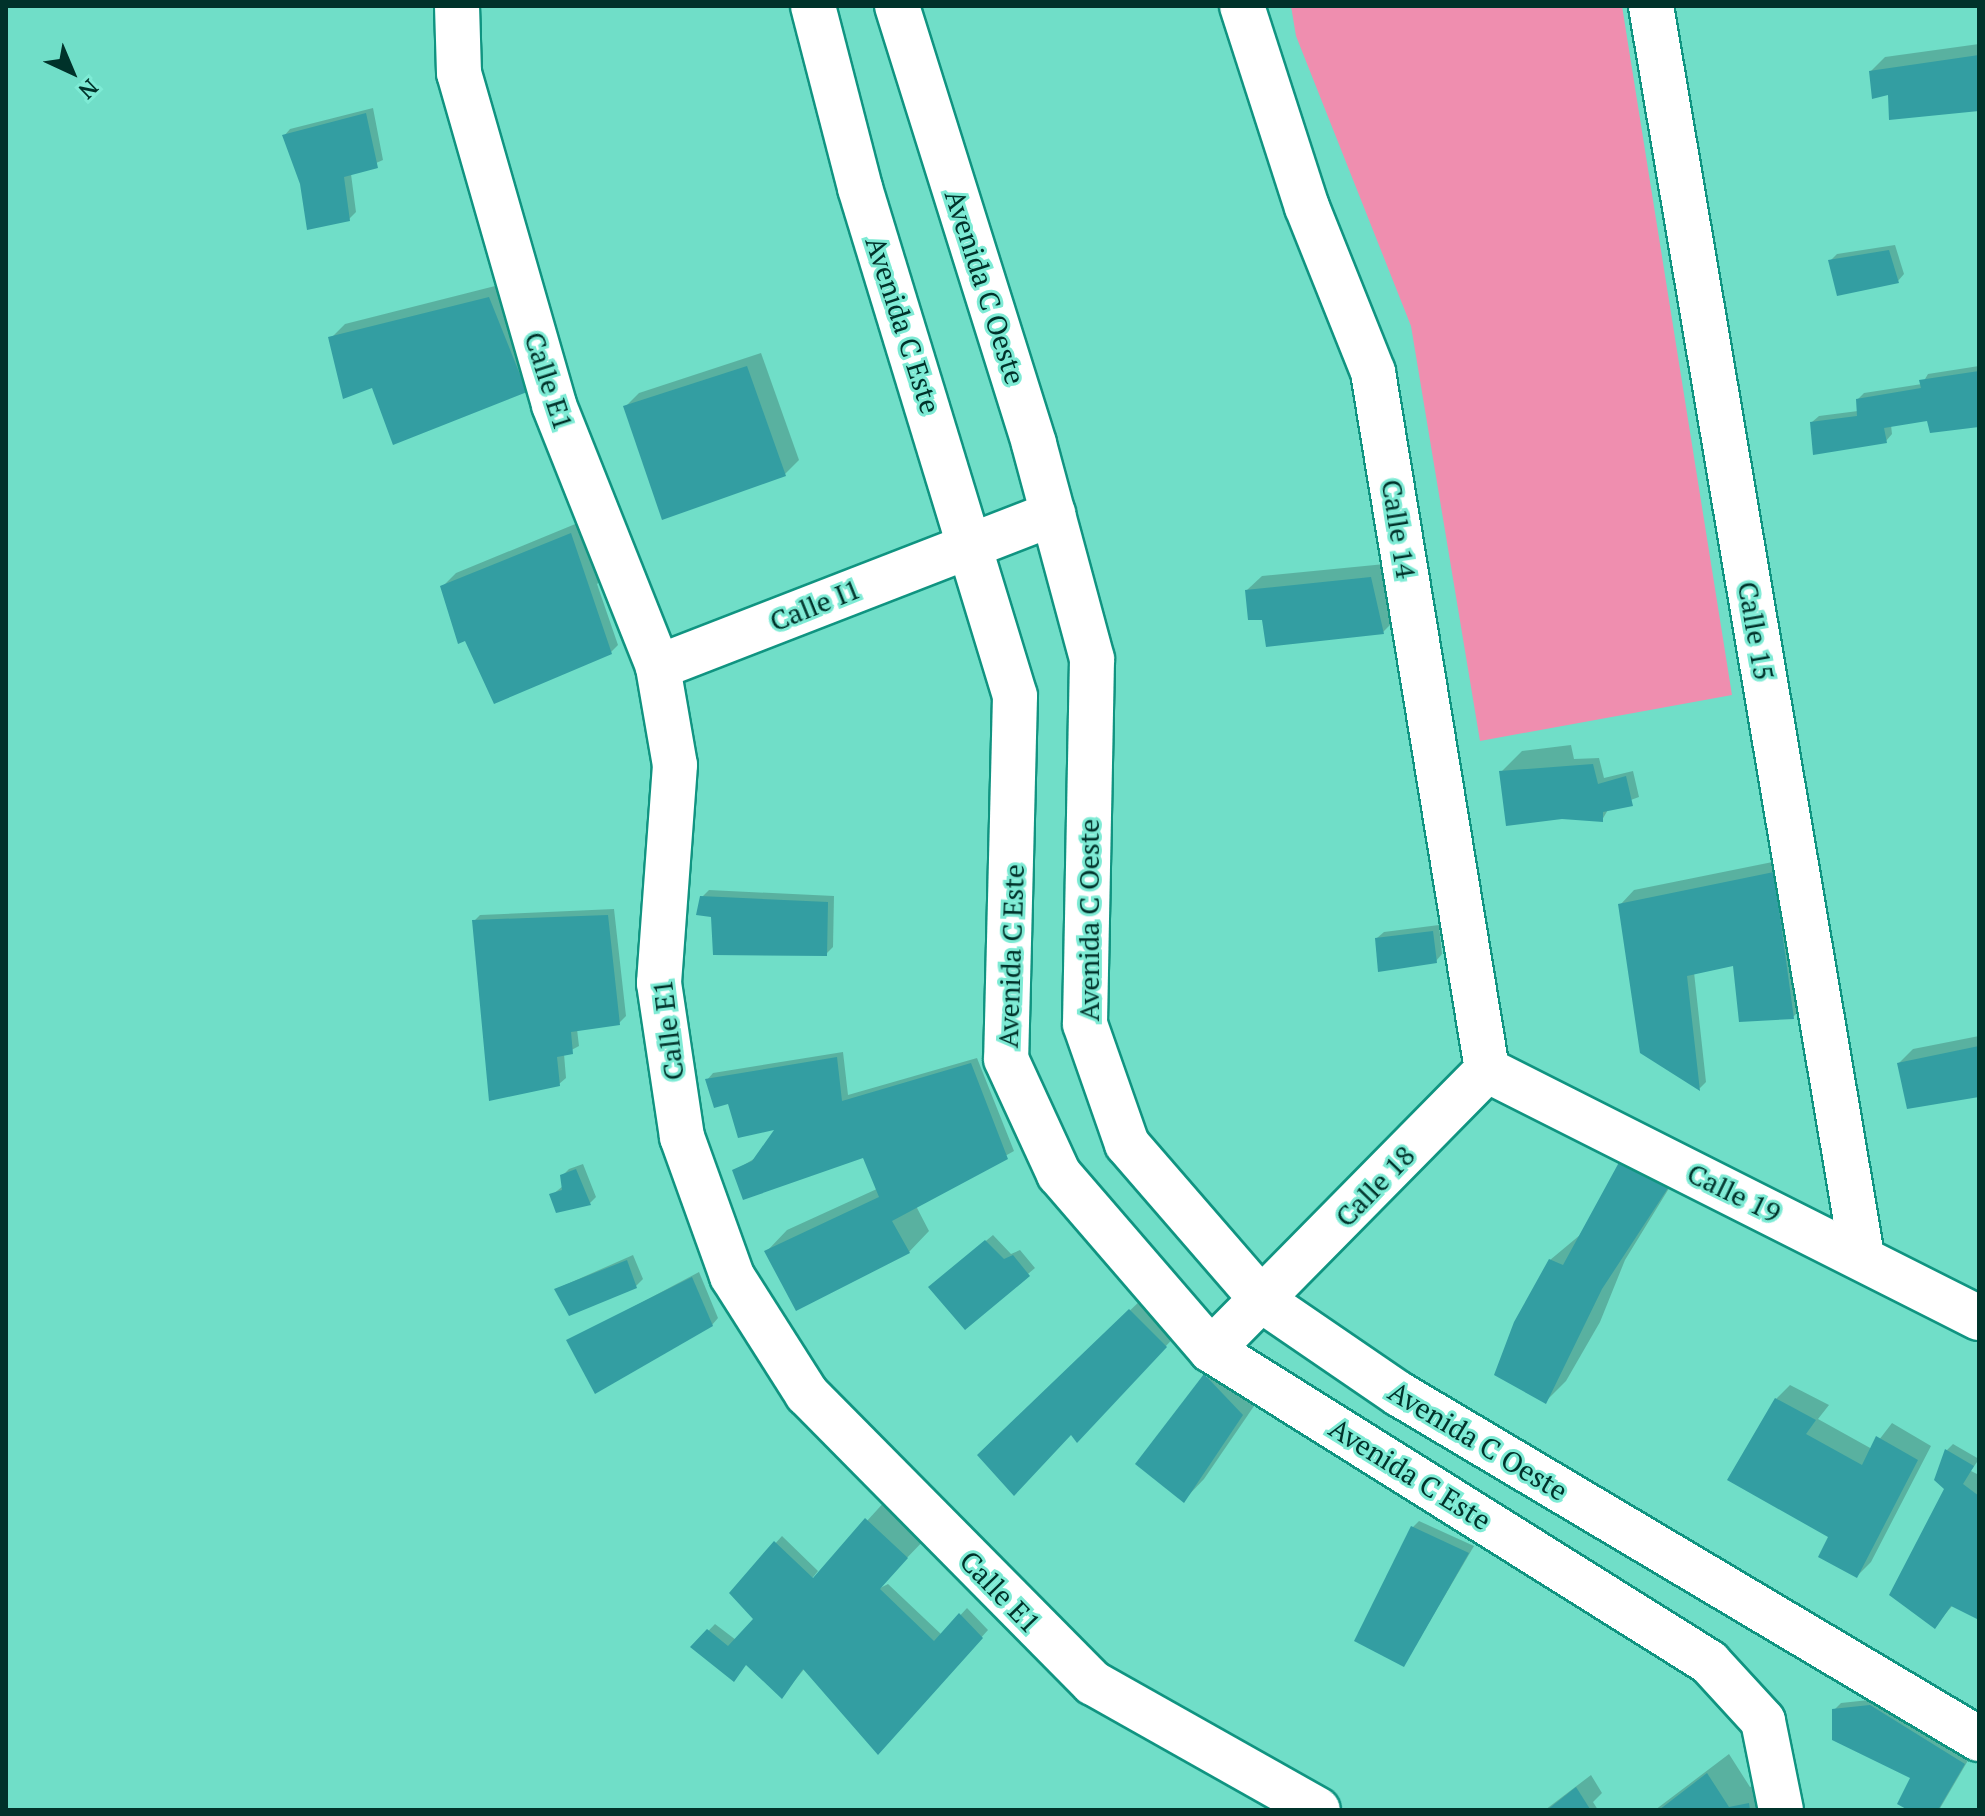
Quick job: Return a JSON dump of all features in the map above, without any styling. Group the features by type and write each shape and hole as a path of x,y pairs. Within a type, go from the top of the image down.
{"street":[{"name":"Calle E1","path":"457,6 459,73 554,405 658,667 675,765 659,983 682,1137 732,1276 807,1394 1071,1663 1093,1683 1318,1810"},
{"name":"Avenida C Este","path":"813,6 860,188 972,543 1015,696 1006,1059 1059,1174 1211,1350 1709,1662 1763,1721 1781,1810"},
{"name":"Avenida C Oeste","path":"897,6 1053,514 1092,659 1085,1024 1127,1144 1263,1301 1399,1394 1979,1739"},
{"name":"Calle 14","path":"1242,6 1311,218 1373,372 1487,1070"},
{"name":"Calle 15","path":"1651,6 1862,1256"},
{"name":"Calle I1","path":"658,667 1053,514"},
{"name":"Calle 19","path":"1487,1070 1862,1256 1979,1318"},
{"name":"Calle 18","path":"1211,1350 1263,1301 1487,1070"}],"shaded area":[{"path":"1291,6 1622,6 1732,695 1480,741 1411,326 1296,36"}],"building":[{"path":"1979,55 1979,111 1889,120 1888,95 1872,99 1869,71"},
{"path":"366,113 378,168 344,177 350,221 307,230 300,184 282,135"},
{"path":"1889,250 1899,283 1837,296 1828,260"},
{"path":"489,297 527,392 393,445 372,388 343,399 328,337"},
{"path":"747,366 786,476 662,520 623,406"},
{"path":"1979,371 1979,427 1930,433 1927,421 1884,428 1887,443 1813,455 1810,422 1857,416 1856,399 1921,388 1919,380"},
{"path":"571,533 612,654 494,704 465,641 458,644 440,586"},
{"path":"1371,577 1384,634 1266,647 1262,620 1248,620 1245,590"},
{"path":"1593,764 1598,784 1626,776 1633,806 1603,812 1603,822 1562,819 1506,826 1499,771"},
{"path":"1774,872 1794,1019 1739,1022 1733,966 1687,976 1700,1091 1640,1053 1618,904"},
{"path":"700,896 828,902 827,956 713,955 711,917 696,915"},
{"path":"608,915 620,1025 571,1032 573,1054 557,1057 560,1086 489,1101 472,920"},
{"path":"1433,931 1437,963 1378,972 1375,938"},
{"path":"1979,1046 1979,1097 1907,1109 1897,1063"},
{"path":"837,1057 842,1101 971,1063 1008,1159 892,1221 910,1253 796,1311 764,1251 879,1197 863,1158 743,1200 732,1170 752,1161 774,1130 738,1138 728,1104 714,1108 705,1079"},
{"path":"1623,1155 1674,1179 1602,1289 1546,1404 1494,1375 1514,1322 1549,1259 1563,1265"},
{"path":"576,1169 591,1205 556,1213 549,1194 562,1190 560,1175"},
{"path":"985,1240 1004,1259 1013,1255 1030,1276 965,1330 928,1287"},
{"path":"627,1260 637,1288 569,1316 554,1289"},
{"path":"692,1277 713,1326 595,1394 566,1340"},
{"path":"1129,1309 1167,1347 1077,1443 1071,1435 1014,1496 977,1455"},
{"path":"1204,1374 1243,1415 1184,1503 1135,1464"},
{"path":"1775,1398 1816,1420 1806,1434 1862,1465 1876,1436 1918,1460 1857,1578 1818,1557 1828,1537 1727,1480"},
{"path":"1945,1449 1974,1466 1963,1484 1979,1496 1979,1620 1951,1606 1935,1629 1889,1595 1944,1489 1934,1480"},
{"path":"865,1518 908,1558 880,1589 934,1641 959,1613 983,1638 878,1755 803,1669 782,1699 746,1665 734,1682 690,1647 707,1629 728,1646 753,1619 729,1593 774,1541 813,1578"},
{"path":"1411,1526 1469,1553 1404,1667 1354,1641"},
{"path":"1870,1705 1965,1764 1938,1810 1908,1810 1897,1804 1910,1778 1832,1740 1832,1709"},
{"path":"1707,1773 1729,1807 1749,1803 1750,1810 1659,1810"},
{"path":"1576,1787 1590,1809 1547,1810"}]}
